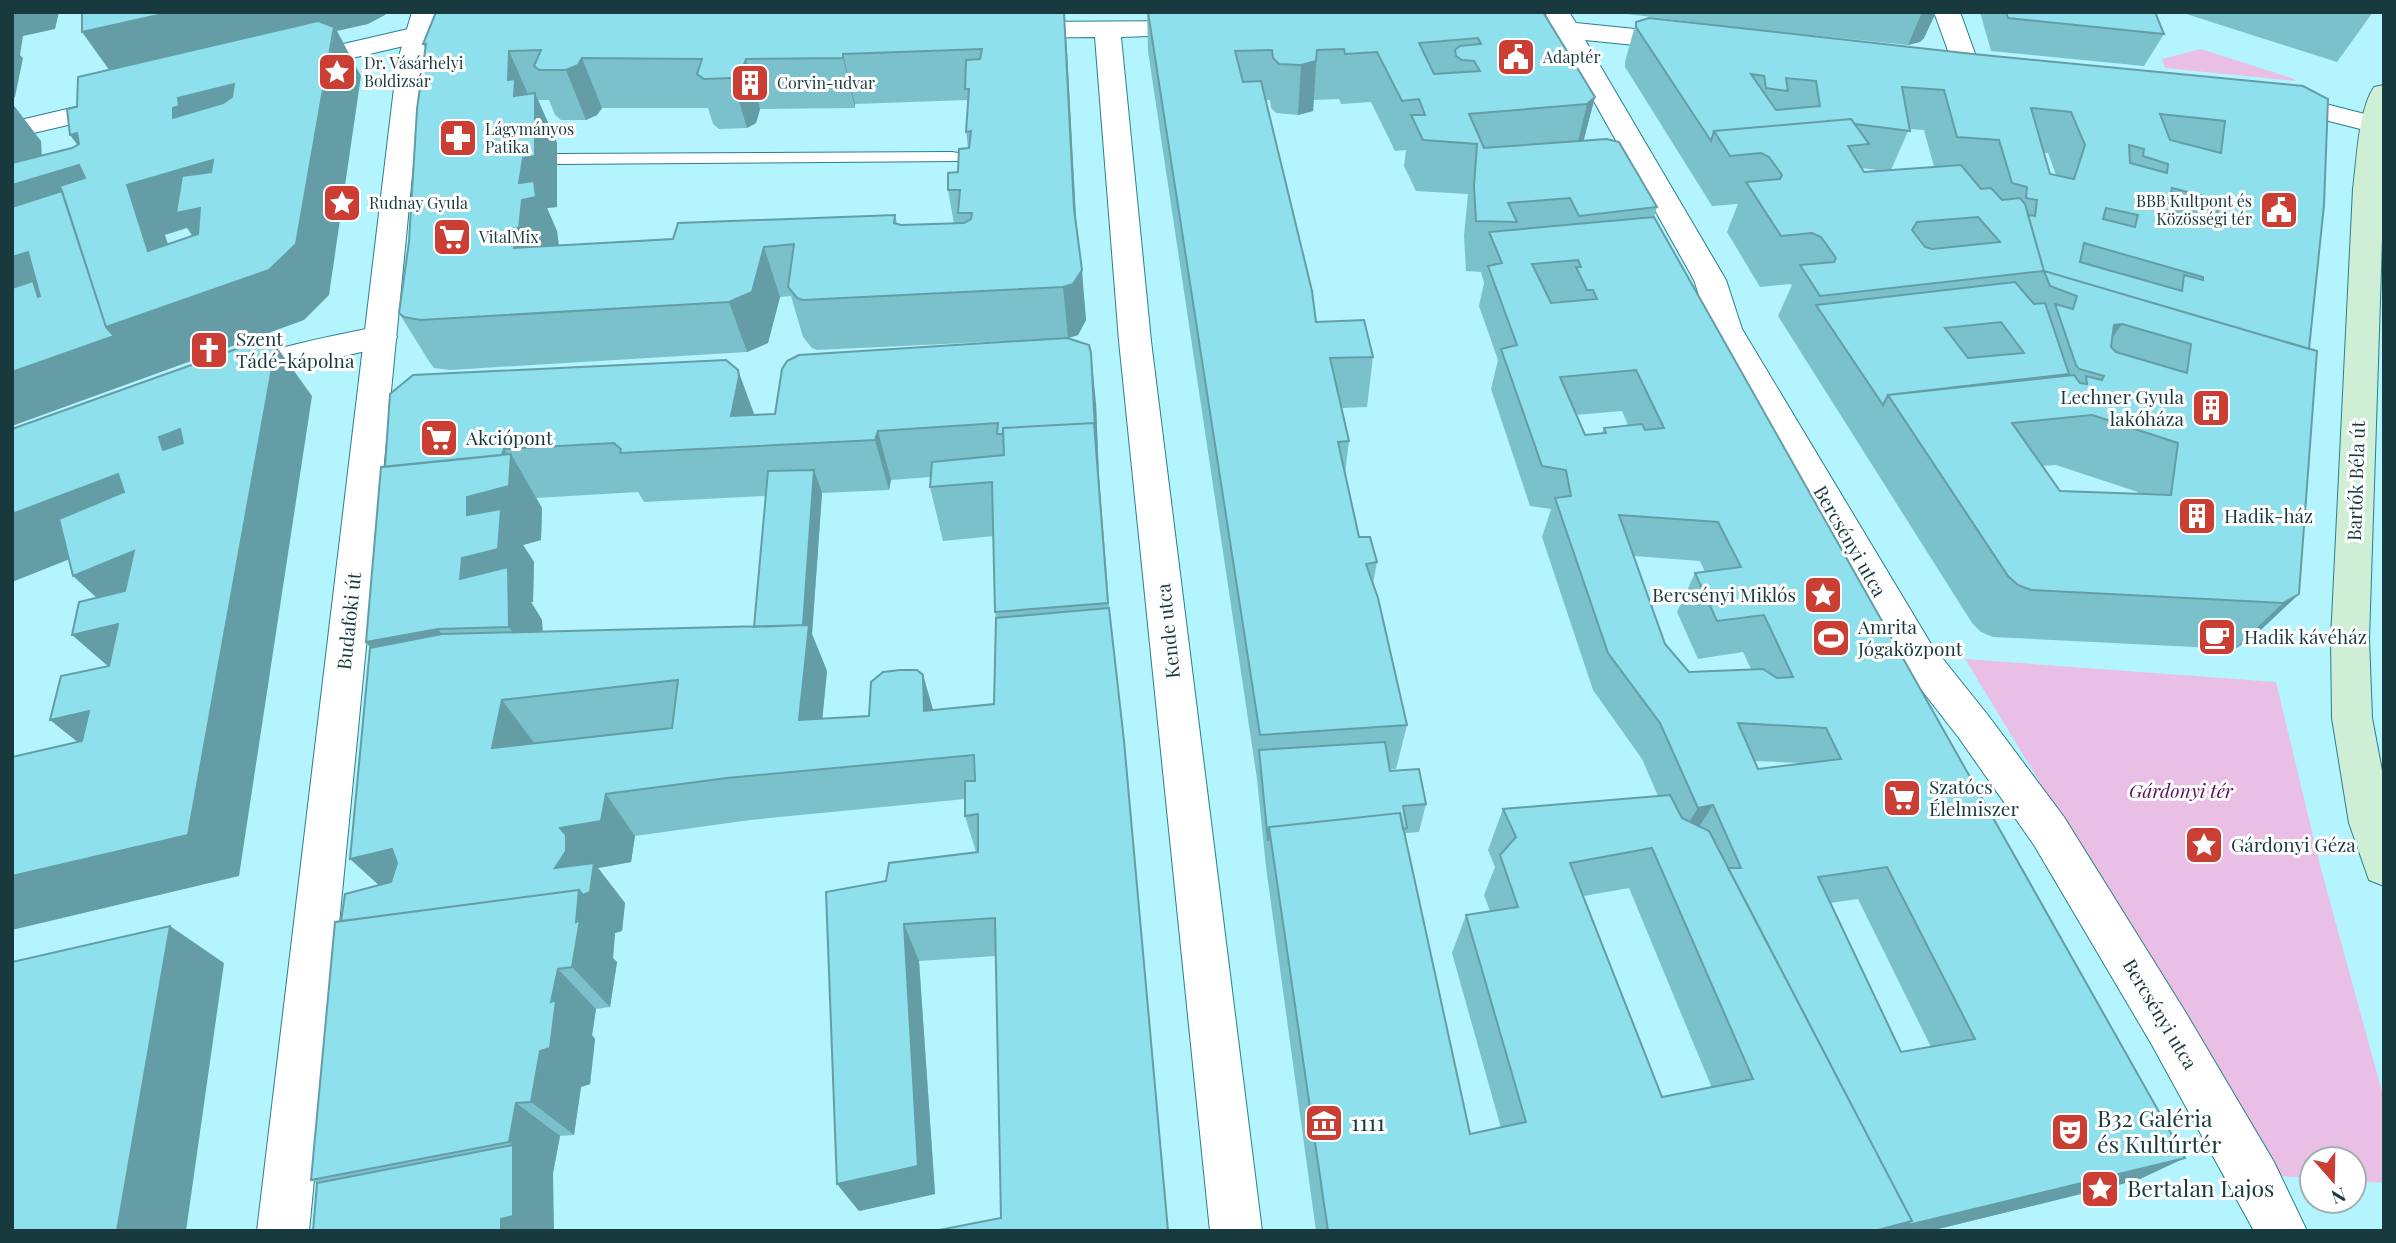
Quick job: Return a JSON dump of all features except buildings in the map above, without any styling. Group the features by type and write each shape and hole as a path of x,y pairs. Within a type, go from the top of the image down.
{"main road":[{"name":"Bartók Béla út","path":"2381,115 2368,189 2350,639 2352,719 2377,817 2384,866"}],"street":[{"path":"1942,70 1982,74 1947,12"},
{"path":"1474,27 1527,26 1561,21 1712,45"},
{"name":"Bercsényi utca","path":"1561,21 1710,281 1726,329 1917,655 1973,726 2049,831 2169,1029 2256,1180 2281,1231"},
{"path":"269,69 421,23 476,34"},
{"name":"Budafoki út","path":"283,1231 381,337 408,181 410,63 421,23"},
{"path":"983,30 1228,29"},
{"name":"Kende utca","path":"1107,30 1135,341 1236,1231"},
{"path":"12,130 147,98"},
{"path":"2249,103 2381,115"},
{"path":"203,388 279,360 381,337"}],"lane":[{"path":"506,167 557,159 952,157"}],"green space":[{"path":"2201,49 2296,81 2165,68 2162,59"},
{"name":"Gárdonyi tér","path":"1965,659 2276,682 2321,869 2384,1099 2384,1183 2368,1182 2368,1145 2298,1145 2298,1177 2279,1176"}],"place":[{"name":"Adaptér","path":"1516,57"},
{"name":"Dr. Vásárhelyi Boldizsár","path":"337,72"},
{"name":"Corvin-udvar","path":"750,83"},
{"name":"Lágymányos Patika","path":"458,138"},
{"name":"Rudnay Gyula","path":"342,203"},
{"name":"BBB Kultpont és Közösségi tér","path":"2279,210"},
{"name":"VitalMix","path":"452,237"},
{"name":"Szent Tádé-kápolna","path":"209,350"},
{"name":"Lechner Gyula lakóháza","path":"2211,408"},
{"name":"Akciópont","path":"439,438"},
{"name":"Hadik-ház","path":"2197,516"},
{"name":"Bercsényi Miklós","path":"1823,595"},
{"name":"Hadik kávéház","path":"2217,637"},
{"name":"Amrita Jógaközpont","path":"1831,638"},
{"name":"Szatócs Élelmiszer","path":"1902,798"},
{"name":"Gárdonyi Géza","path":"2204,845"},
{"name":"1111","path":"1324,1123"},
{"name":"B32 Galéria és Kultúrtér","path":"2070,1132"},
{"name":"Bertalan Lajos","path":"2100,1189"}]}
